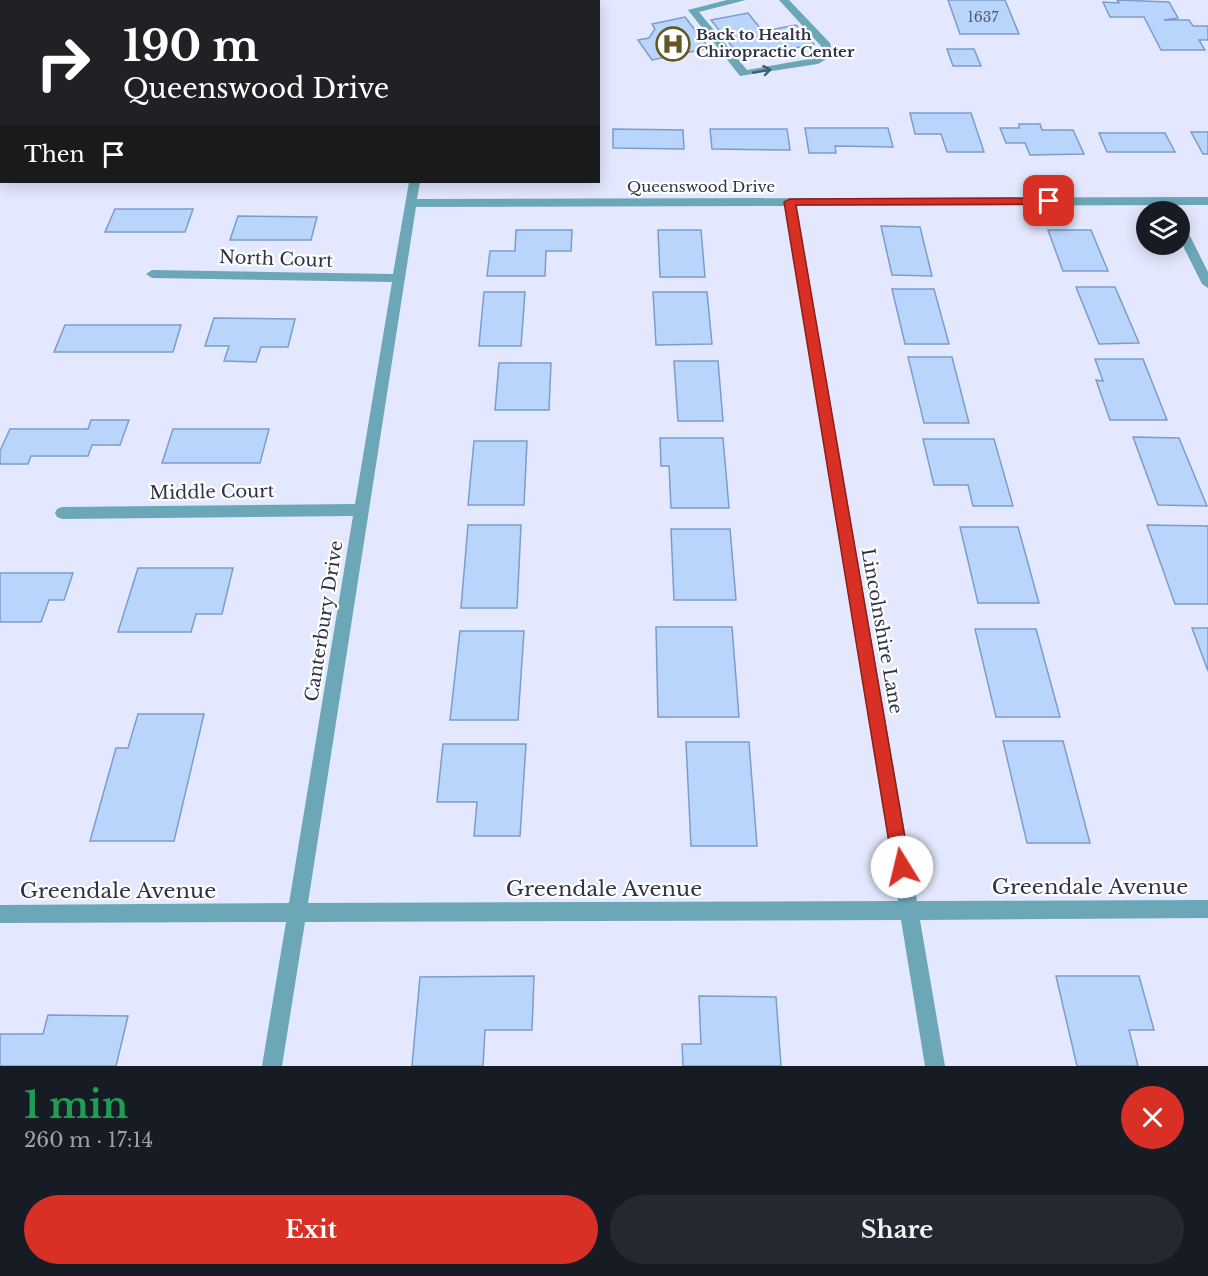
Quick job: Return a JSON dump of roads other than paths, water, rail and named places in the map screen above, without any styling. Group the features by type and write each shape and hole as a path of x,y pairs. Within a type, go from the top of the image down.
{"street":[{"path":"741,0 693,10 744,74 826,58 829,51 826,45 784,0"},
{"name":"Canterbury Drive","path":"272,1066 414,183"},
{"name":"Queenswood Drive","path":"1190,203 1208,201"},
{"name":"Queenswood Drive","path":"411,203 790,202 1136,206"},
{"name":"Lincolnshire Lane","path":"790,202 935,1066"},
{"path":"1190,247 1208,284"},
{"name":"North Court","path":"152,274 399,278"},
{"name":"Middle Court","path":"62,513 361,510"},
{"name":"Greendale Avenue","path":"0,914 1208,909"}],"place":[{"name":"Back to Health Chiropractic Center","path":"673,44"}]}
